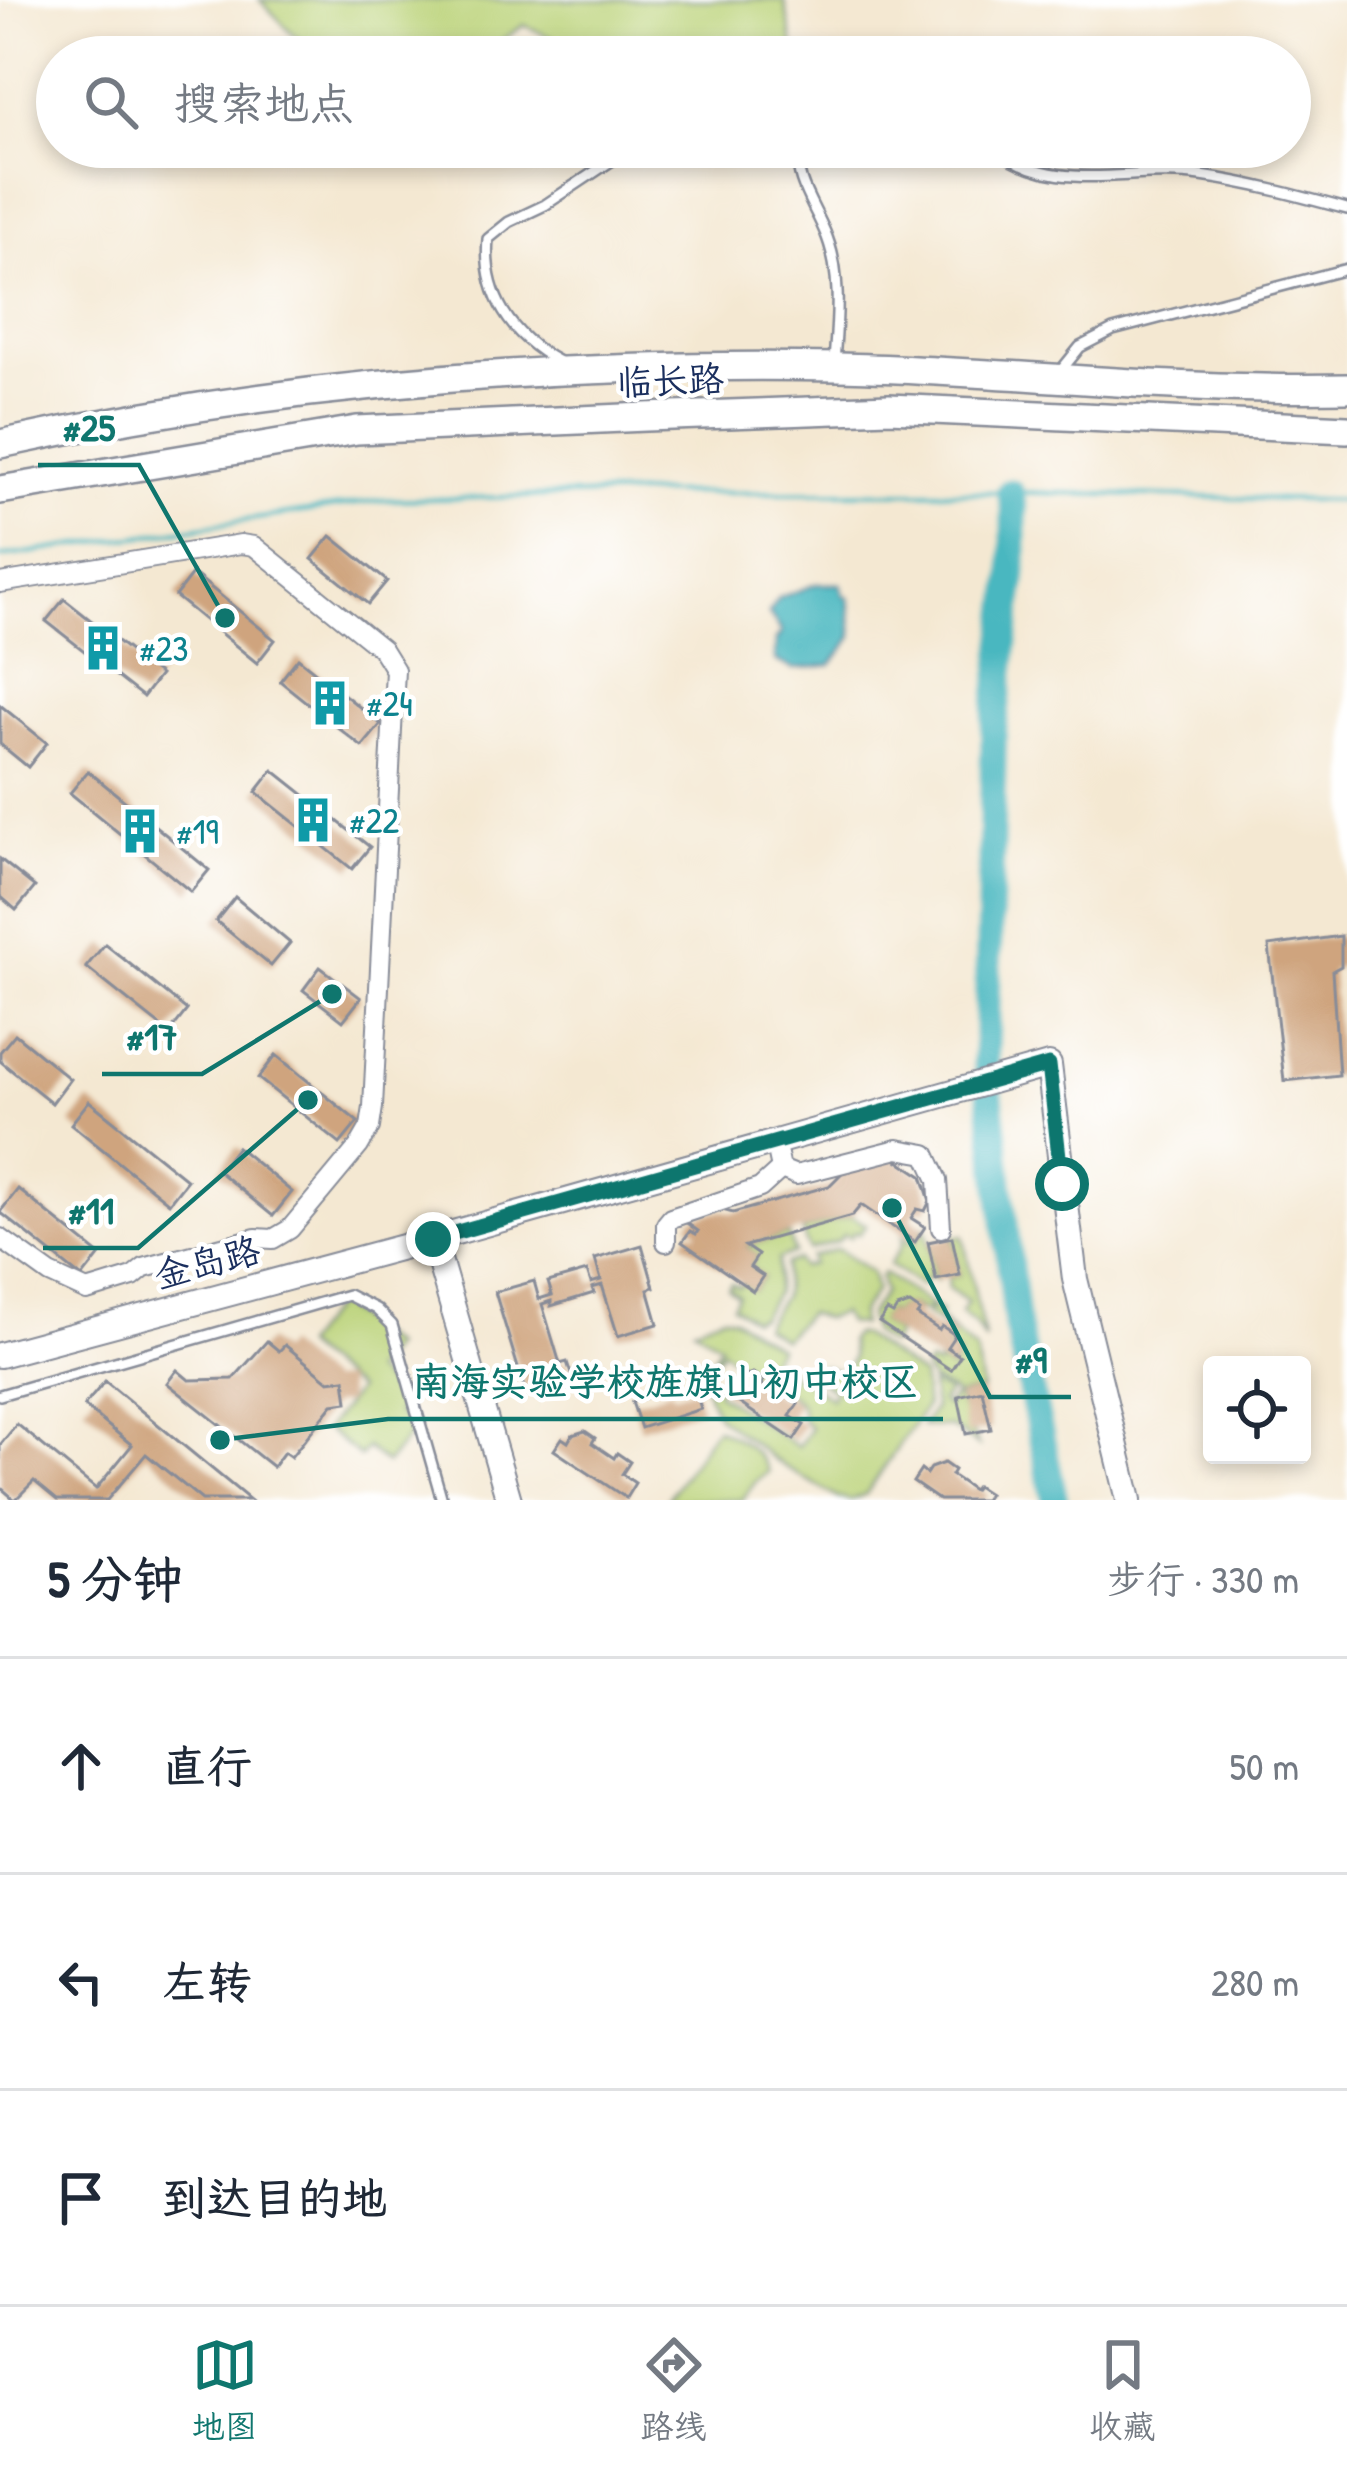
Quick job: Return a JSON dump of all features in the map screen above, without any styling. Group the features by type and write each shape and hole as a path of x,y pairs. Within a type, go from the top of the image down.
{"main road":[{"name":"临长路","path":"0,444 341,386 580,373 833,367 1347,388"},
{"name":"临长路","path":"0,490 357,430 646,416 889,408 1347,429"}],"street":[{"path":"0,583 241,544 254,546 382,649 395,670 373,1107 370,1127 358,1146 308,1212 273,1239 256,1238 176,1258 87,1291 50,1274 0,1238"},
{"name":"金岛路","path":"0,1355 1049,1065 1075,1279 1129,1500"},
{"path":"776,1141 781,1169"},
{"path":"781,1169 796,1175 914,1148 926,1154 938,1180 941,1228"},
{"path":"666,1242 665,1224 671,1217 760,1188 781,1169"},
{"path":"427,1240 494,1500"},
{"path":"427,1240 509,1500"}],"lane":[{"path":"580,373 520,336 491,291 488,239 600,168"},
{"path":"798,168 798,180 828,238 837,273 833,367"},
{"path":"1028,168 1056,177 1138,172 1198,176 1347,209"},
{"path":"1056,376 1080,347 1113,330 1347,269"},
{"path":"0,1395 348,1295 386,1316 392,1325 442,1500"}],"green space":[{"path":"260,0 784,0 792,36 547,36 524,25 508,36 293,34"},
{"path":"852,1216 866,1225 859,1234 844,1234 838,1241 808,1250 802,1230"},
{"path":"925,1227 936,1280 929,1275 921,1286 889,1265 902,1237 914,1245"},
{"path":"788,1234 794,1253 778,1259 776,1293 760,1317 752,1319 732,1305 738,1295 728,1288 731,1283 739,1287 742,1283 753,1290 763,1277 750,1267 757,1255 745,1246"},
{"path":"963,1236 985,1341 961,1313 968,1302 948,1288 949,1277 960,1275 952,1237"},
{"path":"837,1249 871,1272 876,1290 860,1313 861,1325 847,1323 840,1313 825,1319 807,1313 783,1339 763,1326 783,1296 785,1264 797,1260 801,1267 812,1264 810,1257"},
{"path":"883,1273 930,1305 925,1312 910,1304 893,1314 887,1311 880,1322 897,1334 890,1345 872,1333 868,1315 884,1292"},
{"path":"336,1303 392,1347 372,1372 406,1400 397,1413 415,1428 386,1464 367,1448 360,1457 326,1429 357,1390 302,1346"},
{"path":"933,1306 941,1312 938,1318 976,1352 982,1390 956,1396 978,1445 950,1427 922,1426 934,1408 931,1384 948,1392 941,1402 946,1406 955,1394 931,1380 925,1369 939,1362 951,1370 960,1356 947,1347 954,1334 927,1315"},
{"path":"722,1315 778,1347 770,1359 787,1370 778,1385 753,1373 736,1384 727,1376 736,1361 722,1350 705,1375 718,1388 717,1393 798,1447 811,1428 803,1421 800,1403 783,1389 793,1373 831,1398 835,1391 814,1377 822,1366 837,1371 848,1367 849,1340 854,1334 922,1376 926,1406 866,1494 851,1500 838,1498 782,1465 718,1417 696,1366 702,1358 711,1360 720,1345 694,1327"},
{"path":"715,1428 747,1446 768,1472 742,1500 667,1500"}],"water":[{"path":"817,584 841,584 849,598 853,637 831,665 793,669 775,660 776,640 782,632 769,614 778,598"}],"building":[{"path":"331,536 387,581 368,604 312,559"},
{"path":"193,573 275,640 257,663 175,596"},
{"name":"#23","path":"64,599 160,675 143,697 46,621"},
{"name":"#24","path":"298,658 381,724 362,747 280,681"},
{"path":"0,705 47,743 28,767 0,744"},
{"name":"#22","path":"273,770 370,847 352,869 256,792"},
{"name":"#19","path":"88,771 209,870 191,892 70,793"},
{"path":"0,859 35,887 16,910 0,896"},
{"path":"235,897 290,943 271,966 216,921"},
{"path":"1341,936 1341,966 1332,971 1339,1075 1284,1081 1269,946"},
{"path":"105,944 187,1010 169,1033 86,967"},
{"path":"320,967 361,998 343,1021 303,990"},
{"path":"15,1034 70,1079 52,1103 0,1061 0,1052"},
{"path":"276,1055 358,1122 340,1144 258,1078"},
{"path":"89,1101 187,1180 169,1203 71,1124"},
{"path":"237,1147 292,1192 273,1216 218,1171"},
{"path":"893,1157 922,1176 930,1201 925,1211 917,1209 911,1218 925,1227 915,1242 861,1205 852,1216 745,1246 758,1255 750,1267 763,1276 753,1291 682,1242 690,1231 698,1231 688,1224 693,1218 722,1210 733,1213 829,1186 844,1171"},
{"path":"18,1189 100,1255 82,1278 0,1212"},
{"path":"952,1237 960,1275 936,1280 928,1242"},
{"path":"642,1245 658,1324 618,1336 602,1285 592,1288 594,1293 551,1306 551,1301 542,1304 560,1364 567,1362 572,1377 525,1391 495,1292 534,1281 539,1299 552,1295 548,1282 587,1271 591,1283 601,1280 595,1259"},
{"path":"910,1304 920,1311 917,1315 955,1335 947,1347 960,1356 951,1370 879,1322 887,1311 893,1314"},
{"path":"267,1341 279,1351 285,1345 329,1381 345,1379 348,1402 333,1404 291,1457 284,1452 273,1467 167,1383 177,1370 189,1380 233,1379"},
{"path":"753,1373 764,1380 761,1385 798,1404 790,1416 804,1425 794,1440 723,1392 731,1380 736,1384 740,1377"},
{"path":"105,1381 250,1500 202,1500 146,1454 107,1500 57,1500 34,1481 15,1500 0,1487 0,1445 17,1424 96,1489 132,1445 84,1406"},
{"path":"695,1388 701,1409 641,1428 632,1402"},
{"path":"982,1390 991,1429 966,1434 958,1396"},
{"path":"585,1431 595,1438 592,1443 630,1462 622,1474 635,1483 626,1498 554,1450 562,1438 568,1442 572,1435"},
{"path":"944,1463 954,1470 951,1475 988,1494 984,1500 939,1500 913,1482 921,1470 926,1474"}],"waterway":[{"path":"0,557 382,500 1010,492 1347,501"},
{"path":"1010,492 1014,573 994,728 986,1061 1017,1326 1055,1500"}],"place":[{"name":"#25","path":"225,618"},
{"name":"#23","path":"103,648"},
{"name":"#24","path":"330,703"},
{"name":"#22","path":"313,820"},
{"name":"#19","path":"140,831"},
{"name":"#17","path":"332,994"},
{"name":"#11","path":"308,1100"},
{"name":"#9","path":"892,1208"},
{"name":"南海实验学校旌旗山初中校区","path":"220,1440"}],"route":[{"path":"433,1239 1049,1065 1062,1184"}]}
